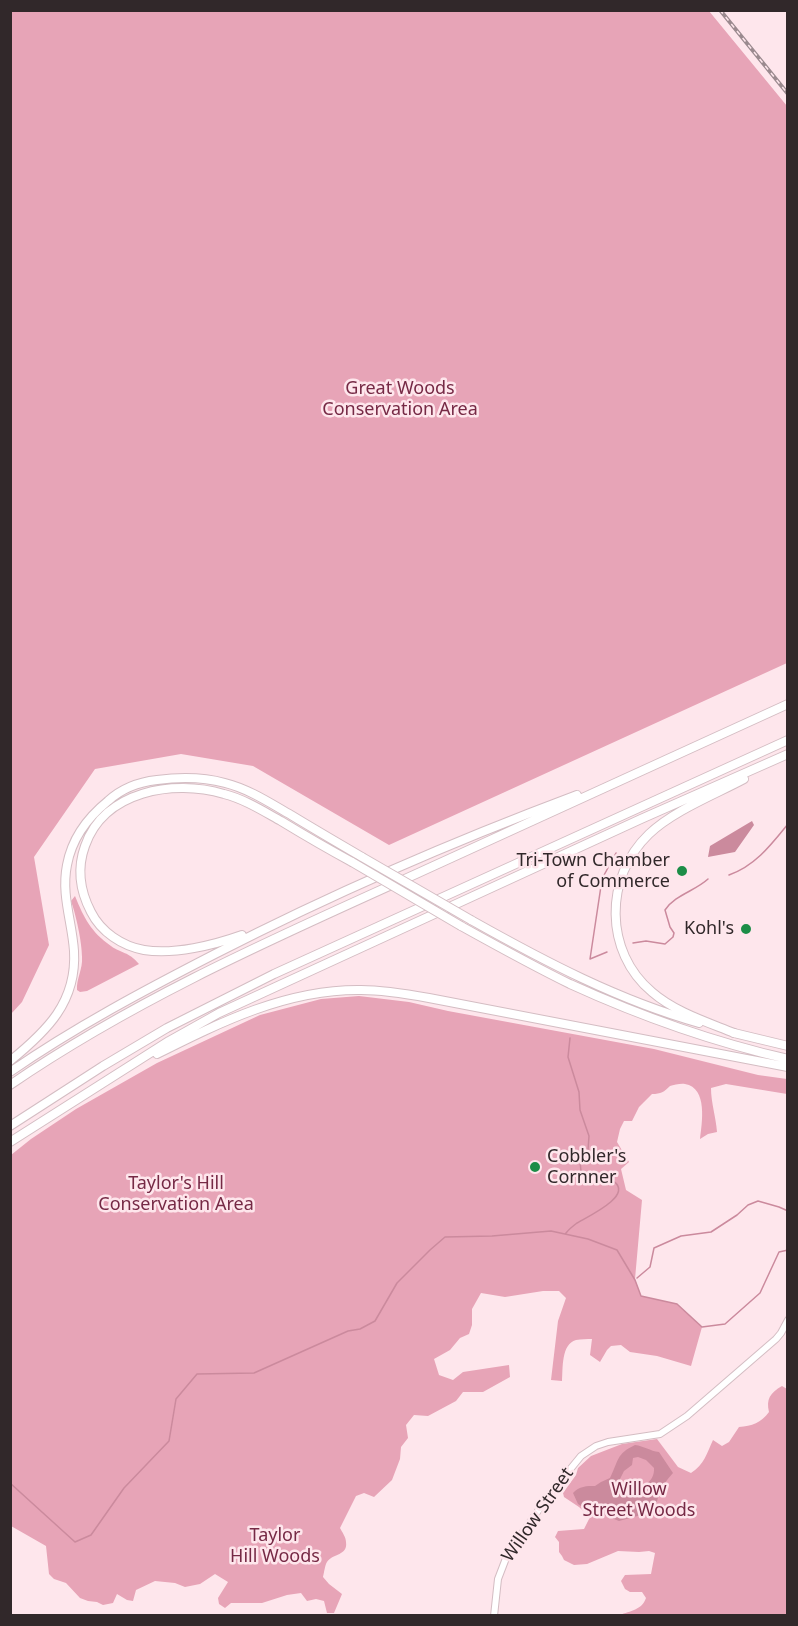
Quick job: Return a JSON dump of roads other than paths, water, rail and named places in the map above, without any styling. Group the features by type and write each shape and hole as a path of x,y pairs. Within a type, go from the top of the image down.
{"highway":[{"path":"10,1085 144,1003 244,952 788,704"},
{"path":"10,1126 167,1028 274,974 788,741"},
{"path":"734,1033 694,1017 665,1001 652,992 637,976 619,942 615,907 617,891 621,874 629,857 651,832 680,813 788,755"},
{"path":"10,1142 169,1041 219,1013 641,819 788,755"},
{"path":"10,1072 114,1007 268,926 412,861 637,773"},
{"path":"10,1061 48,1027 68,991 73,972 74,951 65,897 67,867 78,833 94,812 127,788 147,781 174,777 210,779 227,783 260,797 535,956 620,994 674,1016 788,1046"},
{"path":"268,926 213,944 166,951 141,950 119,941 99,925 85,901 81,862 89,836 107,812 136,795 168,789 204,789 224,793 250,804 542,970 608,1000 688,1031 788,1059"},
{"path":"111,1078 188,1039 257,1008 313,994 362,990 429,998 788,1067"}],"street":[{"name":"Willow Street","path":"494,1616 498,1578 508,1553 550,1494 581,1456 596,1446 660,1434 676,1424 776,1339 788,1320"}],"waterway":[{"path":"729,875 755,860 788,824"},
{"path":"607,952 590,959 603,877 616,853"},
{"path":"633,943 646,941 665,944 674,933 665,910 674,901 708,879"},
{"path":"566,1233 577,1223 607,1205 618,1193 618,1187 613,1181 581,1171 580,1162 586,1156 589,1136 580,1110 579,1092 568,1057 570,1038"},
{"path":"637,1278 650,1267 654,1248 681,1236 711,1232 748,1205 758,1201 788,1211"},
{"path":"10,1483 75,1542 91,1535 124,1488 169,1441 176,1399 197,1374 254,1373 375,1321 397,1283 445,1237 551,1231 588,1239 617,1250 635,1280 641,1296 677,1304 702,1327 725,1324 760,1293 779,1252 788,1250"}],"railway":[{"path":"720,10 788,94"}],"place":[{"name":"Tri-Town Chamber of Commerce","path":"682,871"},
{"name":"Kohl's","path":"746,929"},
{"name":"Cobbler's Cornner","path":"535,1167"}],"park label":[{"name":"Great Woods Conservation Area","path":"400,399"},
{"name":"Taylor's Hill Conservation Area","path":"176,1194"},
{"name":"Willow Street Woods","path":"639,1500"},
{"name":"Taylor Hill Woods","path":"275,1546"}]}
